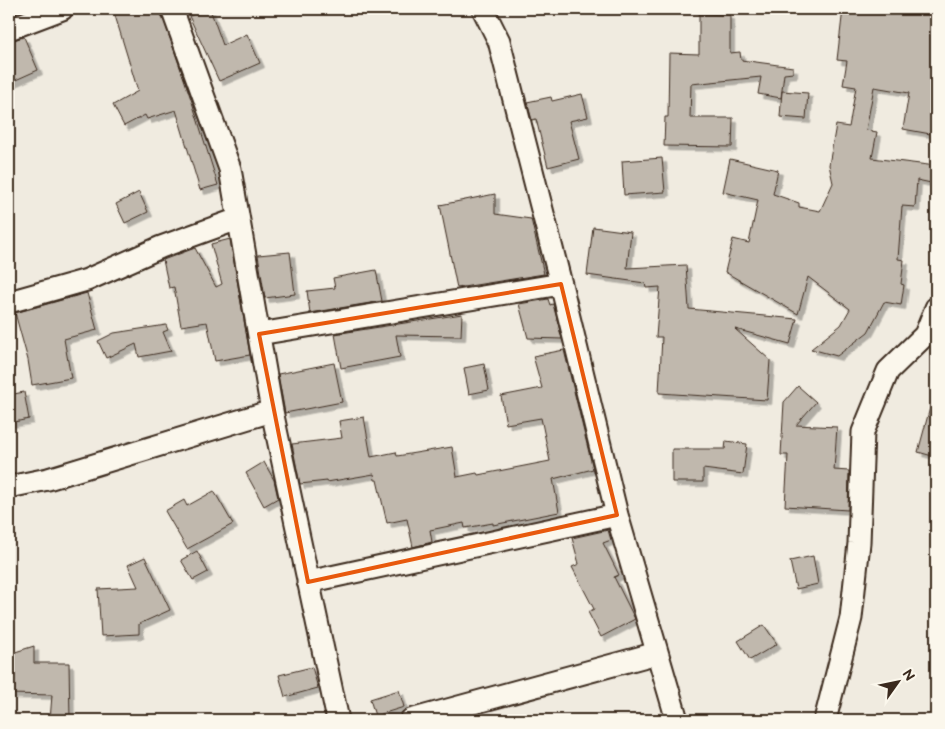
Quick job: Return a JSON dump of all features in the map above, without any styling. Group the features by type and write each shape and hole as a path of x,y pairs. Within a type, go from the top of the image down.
{"street":[{"path":"9,29 62,9"},
{"path":"172,9 230,169 272,411 338,720"},
{"path":"483,9 499,41 617,515 676,720"},
{"path":"9,302 87,280 161,247 238,219"},
{"path":"259,334 561,284"},
{"path":"825,720 851,618 859,542 863,432 888,371 925,335 936,308"},
{"path":"9,487 48,479 272,411"},
{"path":"308,582 617,515"},
{"path":"411,720 656,653"}],"highlighted area":[{"path":"561,284 617,515 308,582 259,334"}],"building":[{"path":"113,9 160,9 218,185 200,190 176,110 147,119 145,115 124,126 113,105 138,91"},
{"path":"210,9 223,45 247,34 260,63 219,81 189,16"},
{"path":"843,9 936,9 936,135 903,129 909,93 874,87 866,130 877,132 872,158 936,166 936,184 917,180 915,207 902,206 898,259 904,260 901,284 904,285 901,305 884,302 868,332 837,356 811,349 841,325 850,309 808,277 798,314 725,272 733,239 749,243 758,200 723,192 730,159 778,170 773,194 799,203 799,207 820,211 833,183 829,165 836,125 849,127 856,87 843,85 847,61 837,60"},
{"path":"699,14 730,15 730,53 740,52 741,60 793,67 793,73 784,74 781,98 758,94 761,77 691,84 690,118 733,118 732,147 664,146 665,117 668,117 669,53 699,54"},
{"path":"24,37 38,70 9,83 9,41"},
{"path":"782,91 808,93 806,119 780,117"},
{"path":"582,94 588,117 569,121 579,159 548,167 536,119 532,120 527,102 551,97 552,101"},
{"path":"662,158 665,192 624,195 622,161"},
{"path":"139,192 148,212 125,223 116,204"},
{"path":"495,194 495,214 531,219 544,274 457,288 440,205"},
{"path":"593,227 631,232 627,268 686,265 689,309 797,319 790,344 735,329 770,360 767,400 659,393 662,337 656,337 660,287 646,288 645,283 587,275"},
{"path":"230,239 250,355 215,361 207,322 181,326 174,287 169,288 163,260 195,248 216,287 222,284 211,244"},
{"path":"290,252 295,294 265,298 258,255"},
{"path":"376,270 382,301 310,313 307,291 335,288 333,278"},
{"path":"87,293 97,330 64,339 71,378 32,385 28,360 15,313"},
{"path":"548,299 550,305 553,304 562,339 528,338 519,304"},
{"path":"462,314 461,336 396,335 400,357 341,368 335,334"},
{"path":"166,325 168,330 163,332 171,351 139,357 136,344 106,358 98,341 114,333"},
{"path":"564,350 593,469 553,479 559,512 493,525 493,523 465,528 464,523 430,530 432,542 413,547 407,519 387,523 374,474 327,482 300,484 292,444 342,438 339,421 364,417 371,457 396,452 397,456 452,447 457,477 477,473 478,475 550,461 541,418 506,424 501,396 542,388 533,356"},
{"path":"334,363 342,402 285,413 278,374"},
{"path":"484,364 489,390 469,394 464,368"},
{"path":"798,386 816,402 796,425 837,427 834,470 849,471 848,510 785,506 788,455 781,455 784,402"},
{"path":"24,392 29,419 9,423 9,395"},
{"path":"931,404 936,405 936,457 918,452"},
{"path":"726,441 747,444 743,474 703,469 703,482 672,482 672,449 725,449"},
{"path":"264,462 274,480 278,498 264,506 246,473"},
{"path":"214,491 233,524 187,549 165,511 184,500 187,506"},
{"path":"608,530 611,540 603,543 619,575 614,577 635,619 601,637 588,612 594,609 572,567 579,564 572,538"},
{"path":"197,551 208,572 193,580 181,560"},
{"path":"813,556 818,584 796,589 790,561"},
{"path":"145,557 170,610 139,624 139,634 101,636 98,589 138,587 128,565"},
{"path":"764,625 777,644 750,660 738,641"},
{"path":"34,646 34,663 69,663 70,720 50,720 52,695 9,694 9,654"},
{"path":"312,667 318,688 285,697 279,675"},
{"path":"399,690 404,707 375,716 370,699"}]}
